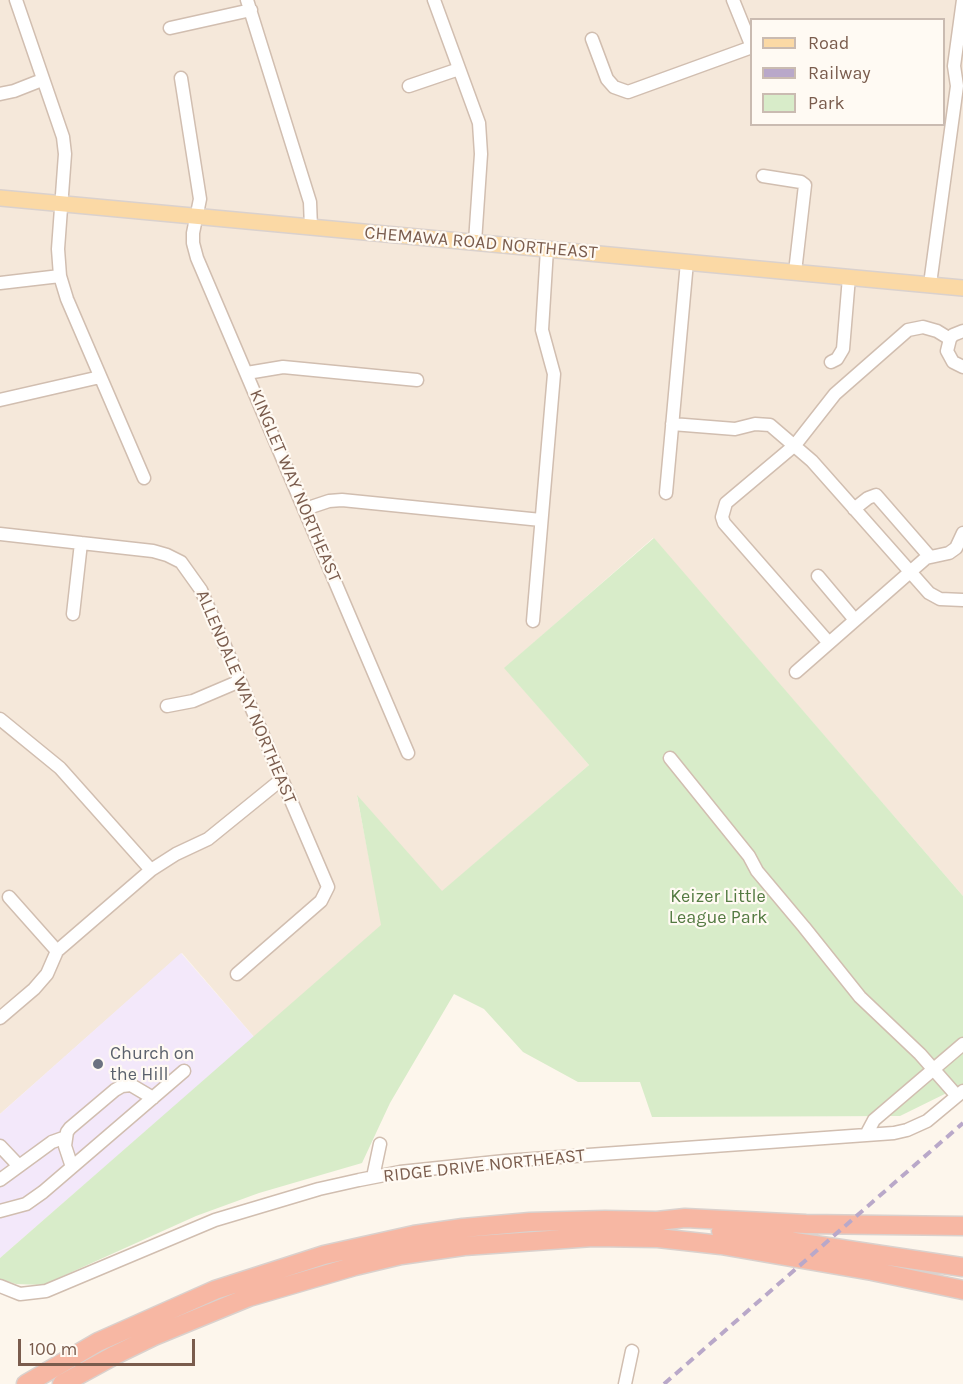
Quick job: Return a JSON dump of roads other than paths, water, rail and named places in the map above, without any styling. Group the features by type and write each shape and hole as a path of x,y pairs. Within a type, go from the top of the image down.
{"highway":[{"path":"26,1384 72,1356 138,1323 215,1290 324,1255 414,1235 463,1228 565,1221 657,1221 685,1218 806,1224 963,1226"},
{"path":"657,1221 963,1266"},
{"path":"62,1384 125,1350 249,1297 378,1260 464,1246 593,1237 658,1238 733,1246 963,1290"}],"main road":[{"name":"CHEMAWA ROAD NORTHEAST","path":"0,198 963,288"}],"street":[{"path":"16,0 63,137 65,154 58,249 60,276 66,299 144,478"},
{"path":"434,0 479,123 481,141 476,242"},
{"path":"733,0 750,42"},
{"path":"930,284 957,86 949,65 963,0"},
{"path":"170,28 249,5 310,202 311,228"},
{"path":"592,39 607,79 614,87 628,92 750,48"},
{"path":"409,86 459,69"},
{"name":"KINGLET WAY NORTHEAST","path":"181,78 200,199 193,243 197,258 408,753"},
{"path":"0,94 42,80"},
{"path":"763,176 801,182 805,186 795,272"},
{"path":"533,621 554,374 542,330 547,249"},
{"path":"666,494 687,262"},
{"path":"0,283 60,276"},
{"path":"831,362 837,359 843,349 849,277"},
{"path":"829,643 724,523 722,517 726,503 795,445 835,394 908,330 923,327 937,331 950,339"},
{"path":"963,331 953,335 947,345 949,357 963,367"},
{"path":"247,373 283,367 417,380"},
{"path":"0,400 100,377"},
{"path":"672,424 735,429 762,423 770,425 812,461 928,593 940,599 963,600"},
{"path":"854,509 876,495 930,557"},
{"path":"304,509 329,501 342,500 541,520"},
{"path":"796,672 909,573 930,557 949,553 956,548 963,533"},
{"name":"ALLENDALE WAY NORTHEAST","path":"0,534 153,551 181,562 201,590 328,887 321,901 237,974"},
{"path":"73,614 81,543"},
{"path":"818,576 855,620"},
{"path":"166,706 193,701 240,681"},
{"path":"0,719 60,768 151,870"},
{"path":"670,758 749,856 756,871 860,997 960,1094"},
{"path":"0,1018 34,989 47,974 57,951 151,870 176,854 208,839 282,779"},
{"path":"9,897 57,951"},
{"path":"866,1135 874,1120 963,1044"},
{"path":"0,1211 26,1203 43,1192 184,1071"},
{"path":"72,1167 65,1146 70,1128 122,1086 131,1085 153,1098"},
{"name":"RIDGE DRIVE NORTHEAST","path":"0,1286 12,1292 27,1294 54,1289 214,1220 319,1189 373,1177 505,1161 894,1133 918,1126 934,1117 960,1094"},
{"path":"0,1180 52,1142 66,1137"},
{"path":"373,1177 380,1144"},
{"path":"0,1146 19,1166"},
{"path":"625,1384 632,1351"}],"railway":[{"path":"664,1384 963,1123"}],"place":[{"name":"Church on the Hill","path":"98,1064"}],"park label":[{"name":"Keizer Little League Park","path":"718,907"}]}
